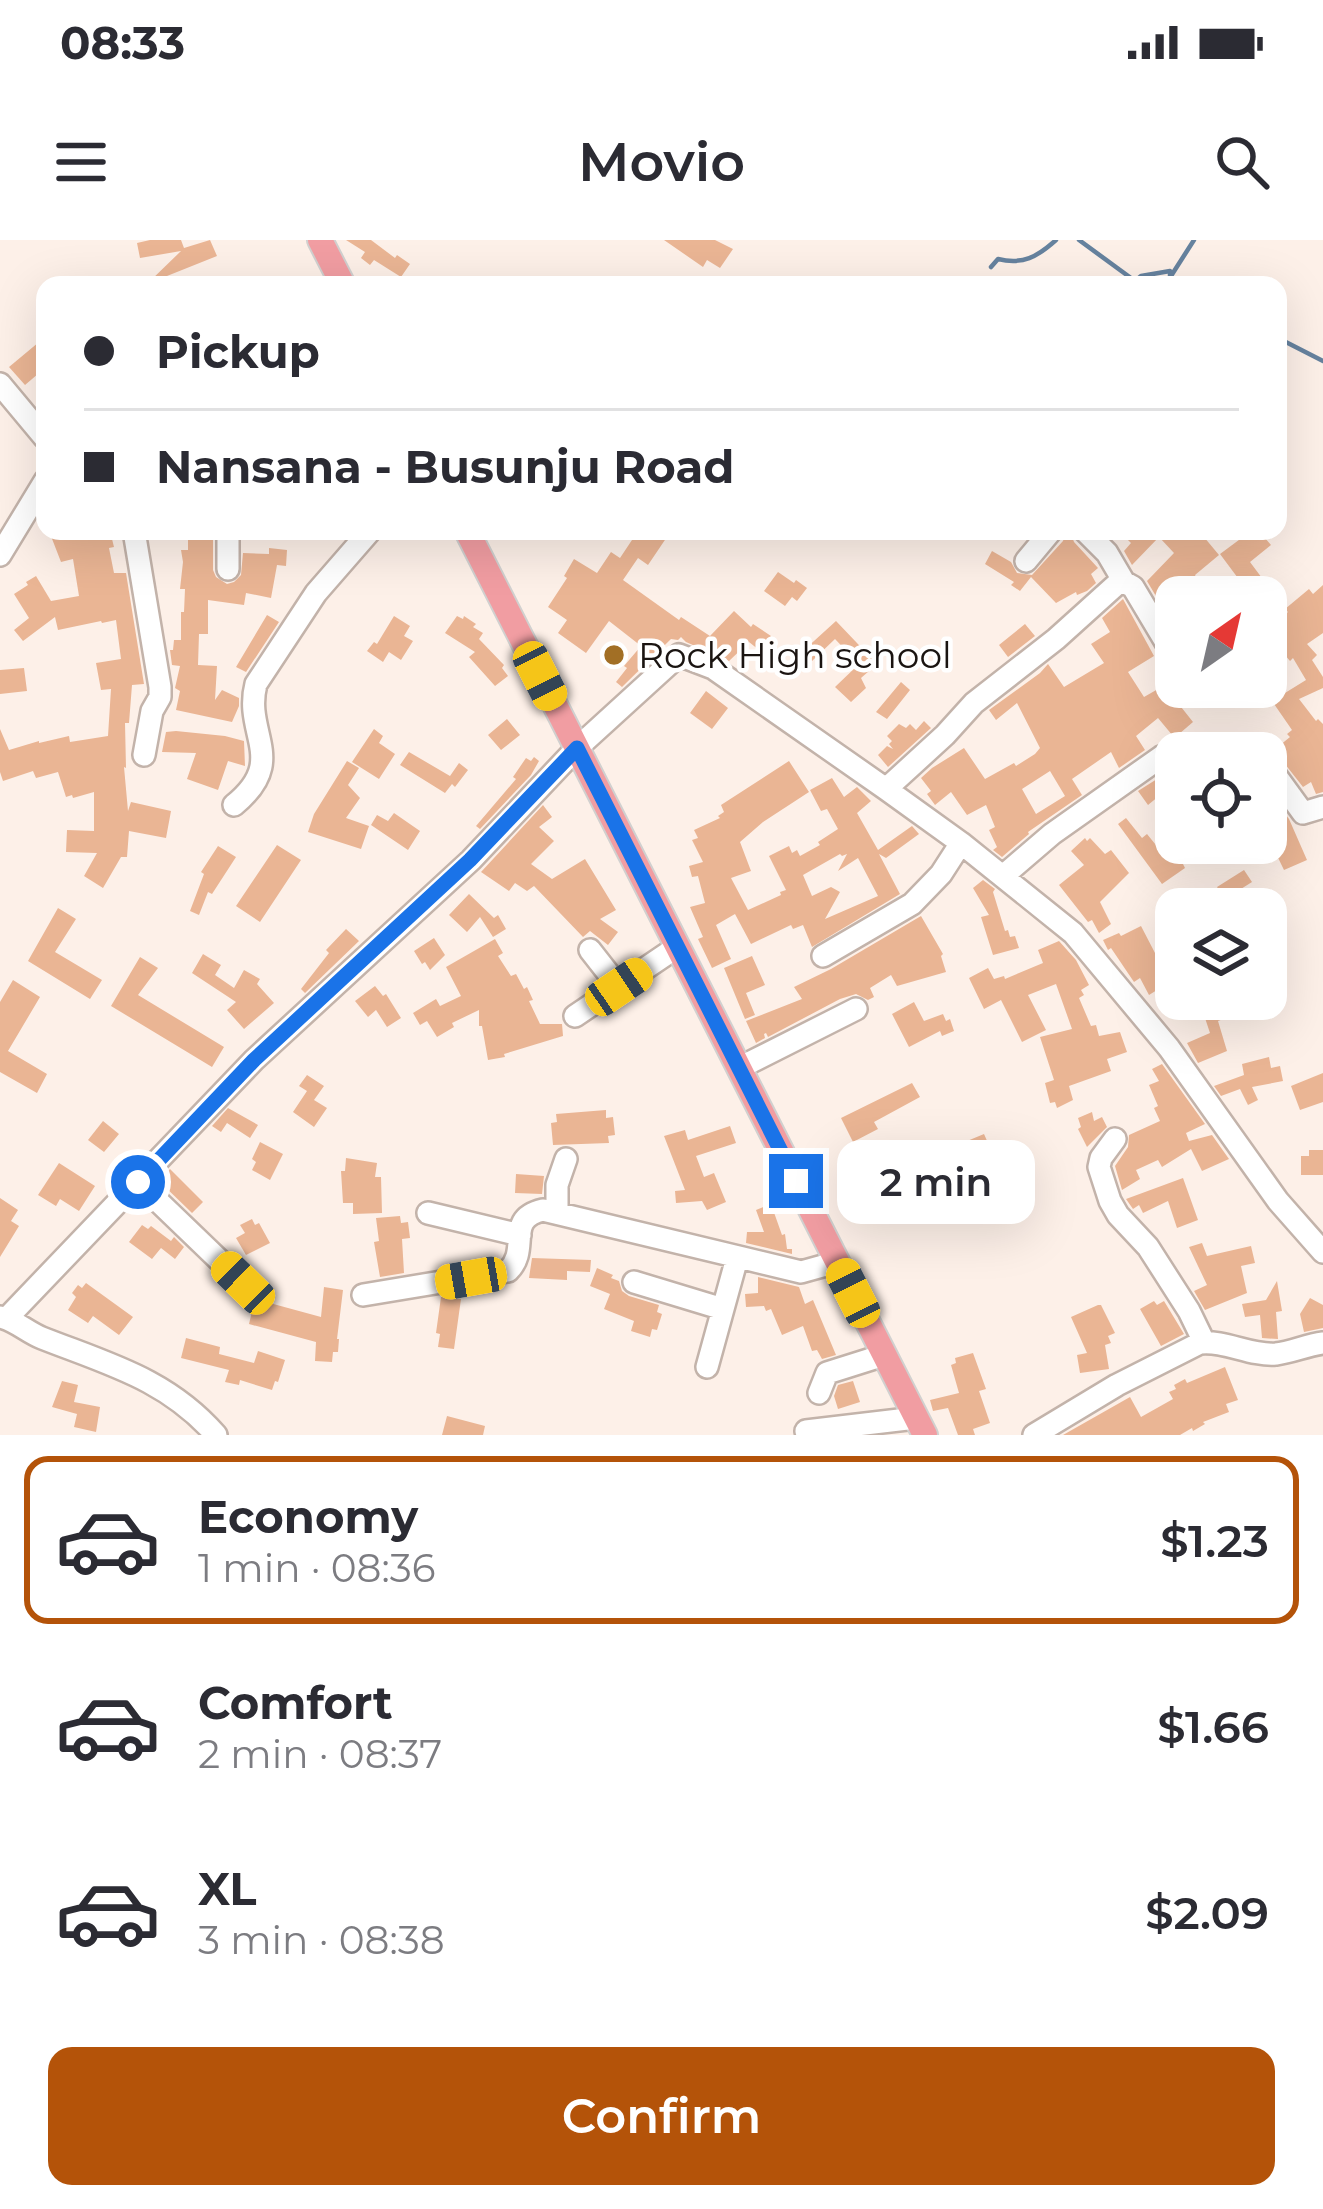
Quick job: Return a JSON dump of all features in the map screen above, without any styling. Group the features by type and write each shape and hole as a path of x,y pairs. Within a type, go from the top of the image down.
{"main road":[{"path":"320,240 338,276"},
{"path":"471,540 921,1426"}],"street":[{"path":"0,384 36,427"},
{"path":"0,555 36,496"},
{"path":"136,540 160,687 144,755"},
{"path":"228,540 228,569"},
{"path":"234,805 253,787 263,759 252,698 256,684 316,593 362,540"},
{"path":"1026,561 1044,540"},
{"path":"1094,540 1108,553 1124,582 1133,587 1155,624"},
{"path":"886,790 998,682 1124,582"},
{"path":"216,1435 179,1399 155,1384 3,1317 254,1060 470,860 577,748 679,655 713,668 962,843 1073,933 1169,1048 1278,1201 1323,1252"},
{"path":"1003,876 1052,834 1155,761"},
{"path":"1287,791 1303,813 1323,806"},
{"path":"823,956 912,904 962,843"},
{"path":"575,1016 677,947"},
{"path":"590,950 619,987"},
{"path":"739,1068 856,1010"},
{"path":"1115,1139 1099,1167 1110,1201 1148,1246 1204,1342"},
{"path":"557,1213 557,1185 566,1159"},
{"path":"138,1182 243,1283"},
{"path":"363,1295 508,1271 518,1261 523,1220 543,1210 801,1272 837,1262"},
{"path":"428,1213 520,1235"},
{"path":"707,1366 736,1258"},
{"path":"634,1282 723,1310"},
{"path":"1034,1435 1132,1376 1204,1342 1275,1354 1323,1343"},
{"path":"819,1393 826,1373 884,1355"},
{"path":"806,1431 921,1426"}],"building":[{"path":"181,240 184,248 210,240 217,256 167,276 155,276 181,251 140,258 137,243"},
{"path":"346,240 371,240 410,264 399,276 374,260 370,265 361,258 365,252"},
{"path":"664,240 715,240 733,249 720,268 707,260 703,267"},
{"path":"36,344 36,376 25,385 9,367"},
{"path":"52,540 112,540 114,547 109,548 114,573 126,573 144,684 132,685 129,723 125,723 128,811 131,802 171,811 166,838 129,831 127,857 121,857 103,888 84,876 97,853 66,852 67,830 94,831 94,792 66,797 58,772 36,778 33,771 3,781 0,772 0,729 9,750 69,736 70,742 108,736 111,689 101,690 96,663 121,659 116,620 58,630 55,617 23,641 14,630 29,618 14,594 36,576 51,601 79,596 73,559 61,562"},
{"path":"188,540 213,540 213,570 227,584 241,575 243,553 287,550 286,566 277,565 271,598 246,593 244,605 208,600 208,634 199,634 198,665 217,666 215,700 222,690 239,698 232,722 176,710 180,666 172,665 170,650 174,640 181,640 185,589 180,589 181,550 188,550"},
{"path":"632,540 665,540 648,565 638,558 623,580 710,636 734,611 751,627 771,636 759,650 749,642 729,661 681,637 671,639 622,687 616,682 641,646 609,621 586,653 558,633 567,620 548,607 574,559 597,573 611,552 620,558"},
{"path":"1073,540 1098,568 1091,574 1096,583 1087,591 1056,603 1031,577 1020,591 985,564 992,551 1011,562 1017,573 1032,575 1063,541"},
{"path":"1128,540 1156,540 1132,565 1124,551 1131,543"},
{"path":"1162,540 1206,540 1219,555 1196,576 1155,576 1155,595 1147,581 1174,553"},
{"path":"1239,540 1267,540 1271,545 1250,562 1260,576 1236,576 1220,554"},
{"path":"778,572 807,588 797,601 792,597 785,606 764,591"},
{"path":"1323,585 1323,633 1307,644 1317,655 1312,660 1323,677 1323,688 1299,699 1323,724 1323,792 1316,794 1311,782 1303,787 1287,767 1287,734 1292,730 1277,708 1287,708 1287,692 1306,680 1293,658 1287,657 1287,607 1309,589 1313,594"},
{"path":"1123,599 1154,656 1128,672 1144,697 1155,691 1155,708 1182,708 1193,722 1181,732 1170,732 1158,718 1136,736 1145,750 1119,768 1111,752 1072,779 1082,795 1028,832 1002,857 993,850 997,847 989,830 995,827 986,805 967,815 951,792 935,805 921,778 964,748 985,779 1035,754 1040,748 1017,703 996,720 989,710 1048,664 1064,687 1104,663 1091,644 1110,632 1102,618","holes":["1050,771 1065,796 1036,814 1022,789"]},
{"path":"267,615 279,622 246,672 236,667"},
{"path":"394,616 410,626 404,636 413,641 401,660 389,652 383,662 367,651 377,644"},
{"path":"457,616 476,624 473,627 483,633 479,639 504,665 508,676 495,686 469,657 475,652 445,633"},
{"path":"836,621 877,664 861,678 866,688 851,702 835,687 859,664 835,639 812,661 803,651"},
{"path":"1025,624 1035,636 1008,657 999,645"},
{"path":"24,668 27,691 0,694 0,670"},
{"path":"901,682 910,690 887,719 876,712"},
{"path":"706,691 728,708 712,729 690,713"},
{"path":"507,719 520,735 501,750 488,735"},
{"path":"924,721 931,728 888,767 878,755 887,746 893,749 887,736 899,724 906,728 910,724 916,730"},
{"path":"374,729 383,736 379,743 395,754 379,779 352,762"},
{"path":"166,732 244,741 245,766 228,761 218,790 187,779 196,753 162,752"},
{"path":"409,752 450,776 459,763 468,770 445,793 400,765"},
{"path":"526,758 539,761 531,775 480,829 476,826 516,779"},
{"path":"347,761 359,768 348,785 360,798 346,818 369,826 361,849 308,832"},
{"path":"789,761 809,792 740,842 751,871 731,878 748,910 786,890 769,856 789,846 800,856 838,829 810,790 832,778 844,797 857,787 871,801 857,813 878,850 912,826 919,834 886,858 879,854 900,894 812,947 803,925 793,929 791,925 751,944 735,914 716,925 731,959 712,968 690,907 705,903 698,876 692,877 689,866 703,862 692,840 698,838 694,830 720,818 721,805","holes":["847,854 838,871 858,858 878,896 825,919 840,892 831,887 812,896 803,875"]},
{"path":"1155,780 1155,799 1148,805 1138,791"},
{"path":"543,805 552,817 539,827 554,841 531,864 552,879 585,859 616,910 600,919 618,932 608,945 590,931 583,937 534,886 527,891 515,883 509,891 481,872"},
{"path":"394,813 420,831 408,850 371,825 377,815 388,821"},
{"path":"1287,816 1307,860 1284,870 1281,864 1287,864"},
{"path":"1126,818 1142,838 1147,834 1155,844 1155,864 1183,864 1185,868 1162,884 1118,824"},
{"path":"1085,838 1105,854 1111,850 1129,873 1100,902 1111,924 1099,933 1059,885 1084,865 1071,851"},
{"path":"277,845 301,860 260,922 236,906"},
{"path":"218,846 236,857 212,894 208,892 199,915 190,911 201,872"},
{"path":"1244,870 1252,882 1242,888 1217,887"},
{"path":"983,880 995,889 1005,931 1015,936 1019,948 993,955 981,917 989,915 973,888"},
{"path":"469,894 494,918 498,915 506,929 493,937 480,917 467,932 449,915"},
{"path":"58,908 76,919 55,952 102,980 90,999 28,961"},
{"path":"921,916 943,954 946,972 897,986 891,975 870,988 874,997 868,1000 856,994 840,999 768,1037 764,1034 756,1043 746,1021 802,999 794,987"},
{"path":"1141,926 1155,953 1155,991 1149,995 1140,978 1134,982 1103,940"},
{"path":"346,929 359,941 305,993 301,989"},
{"path":"434,938 445,955 430,970 414,951"},
{"path":"495,939 503,953 498,956 511,976 516,974 527,987 540,1024 562,1024 563,1036 488,1060 479,1010 452,1023 454,1027 437,1037 427,1021 420,1025 413,1013 436,999 440,1006 461,996 446,967"},
{"path":"1059,941 1089,985 1079,998 1091,1026 1096,1025 1099,1036 1120,1032 1127,1052 1107,1059 1111,1071 1069,1086 1073,1100 1057,1108 1055,1102 1050,1103 1045,1083 1054,1080 1040,1037 1072,1029 1056,984 1028,995 1046,1030 1022,1042 1001,1000 984,1009 969,978 988,968 994,979 1005,979 1043,963 1038,950"},
{"path":"203,954 221,965 215,975 234,988 244,970 260,979 257,984 274,1003 244,1029 227,1010 236,1002 192,973"},
{"path":"752,956 765,985 746,993 755,1015 745,1019 724,968"},
{"path":"140,957 158,968 138,995 224,1047 212,1067 111,1006"},
{"path":"13,980 40,997 8,1051 47,1074 37,1093 0,1072 0,1002"},
{"path":"375,986 401,1018 387,1027 376,1010 368,1017 355,1001"},
{"path":"914,1002 924,1021 943,1014 954,1031 942,1036 940,1031 909,1047 892,1014"},
{"path":"1206,1020 1221,1020 1227,1051 1198,1063 1187,1043 1210,1033"},
{"path":"1269,1057 1271,1068 1280,1066 1283,1081 1252,1087 1258,1100 1248,1105 1240,1089 1221,1096 1214,1086 1244,1075 1242,1064"},
{"path":"1162,1064 1205,1124 1186,1133 1189,1141 1212,1135 1229,1159 1202,1171 1191,1149 1162,1167 1158,1160 1136,1170 1140,1179 1122,1190 1115,1166 1128,1147 1129,1135 1160,1121 1149,1085 1159,1081 1152,1069"},
{"path":"1323,1073 1323,1102 1300,1110 1291,1086"},
{"path":"307,1075 324,1086 314,1100 327,1108 314,1127 293,1112 307,1091 299,1086"},
{"path":"912,1083 920,1097 874,1122 878,1129 853,1142 841,1118"},
{"path":"228,1108 258,1125 250,1138 227,1123 221,1132 212,1126"},
{"path":"606,1110 606,1118 613,1117 615,1135 608,1136 609,1143 553,1145 551,1123 557,1122 556,1114"},
{"path":"1092,1112 1094,1121 1102,1117 1107,1127 1087,1147 1078,1118"},
{"path":"103,1121 119,1134 104,1152 88,1140"},
{"path":"730,1126 736,1143 696,1156 704,1177 714,1173 726,1202 707,1210 702,1201 676,1203 675,1191 685,1190 664,1136 685,1130 688,1140"},
{"path":"984,1134 1000,1170 970,1182 955,1146"},
{"path":"260,1142 283,1154 270,1180 252,1170"},
{"path":"1309,1150 1323,1150 1323,1175 1301,1175 1301,1156 1309,1156"},
{"path":"346,1158 377,1163 382,1213 353,1214 353,1203 343,1203 341,1171 345,1171"},
{"path":"59,1163 95,1186 79,1211 60,1199 56,1206 38,1195"},
{"path":"170,1169 203,1202 192,1213 159,1181"},
{"path":"516,1174 544,1176 542,1194 515,1193"},
{"path":"1183,1178 1198,1220 1177,1228 1168,1201 1143,1213 1139,1205 1133,1209 1126,1199"},
{"path":"0,1198 18,1210 11,1221 19,1226 0,1257"},
{"path":"771,1204 792,1254 746,1243 747,1232 764,1232 756,1210"},
{"path":"400,1216 401,1223 408,1222 410,1238 402,1239 404,1273 380,1277 374,1242 379,1241 376,1218"},
{"path":"252,1219 270,1243 246,1255 236,1238 245,1233 240,1225"},
{"path":"142,1225 171,1241 174,1237 184,1247 175,1259 161,1248 152,1259 129,1242"},
{"path":"1202,1243 1207,1256 1251,1246 1255,1263 1241,1266 1247,1293 1205,1310 1194,1291 1207,1285 1189,1247"},
{"path":"532,1258 591,1260 590,1272 567,1271 567,1280 529,1278"},
{"path":"597,1268 613,1275 629,1296 659,1305 657,1312 662,1314 650,1337 631,1331 634,1321 604,1309 610,1294 590,1286"},
{"path":"758,1277 799,1287 805,1304 813,1300 836,1355 822,1359 817,1350 812,1351 803,1326 782,1335 771,1309 746,1307 745,1294 758,1293"},
{"path":"1277,1281 1282,1311 1276,1312 1278,1339 1262,1338 1260,1315 1245,1317 1242,1304 1266,1300"},
{"path":"86,1283 133,1317 119,1335 93,1316 88,1323 68,1310 76,1297 72,1293"},
{"path":"324,1287 343,1290 338,1352 333,1352 332,1362 315,1361 316,1342 249,1324 255,1299 321,1317"},
{"path":"441,1297 461,1299 454,1349 438,1347"},
{"path":"1310,1298 1323,1305 1323,1328 1304,1332 1300,1314"},
{"path":"1154,1301 1157,1305 1164,1301 1184,1334 1161,1346 1140,1309"},
{"path":"1098,1305 1115,1333 1105,1345 1109,1369 1080,1373 1077,1355 1087,1353 1071,1317"},
{"path":"186,1338 220,1347 219,1354 254,1363 258,1351 285,1360 278,1382 272,1390 240,1380 239,1385 225,1382 229,1370 181,1358"},
{"path":"973,1353 986,1389 979,1391 990,1423 973,1429 975,1435 958,1435 948,1408 933,1411 930,1400 959,1393 951,1365 955,1358"},
{"path":"1225,1367 1238,1400 1226,1404 1229,1412 1193,1431 1063,1435 1130,1397 1141,1417 1173,1399 1169,1392 1176,1389 1174,1385"},
{"path":"62,1381 78,1385 74,1402 100,1407 96,1432 74,1427 77,1414 52,1407"},
{"path":"853,1381 860,1402 838,1409 834,1396 838,1385"},
{"path":"447,1416 485,1426 483,1435 442,1435"}],"waterway":[{"path":"991,267 998,259 1029,258 1056,240"},
{"path":"1079,240 1128,276"},
{"path":"1171,276 1194,240"},
{"path":"1141,276 1170,271 1170,276"},
{"path":"1287,343 1323,361"}],"place":[{"name":"Rock High school","path":"614,655"}],"route":[{"path":"138,1182 254,1060 470,860 577,748 796,1181"}]}
